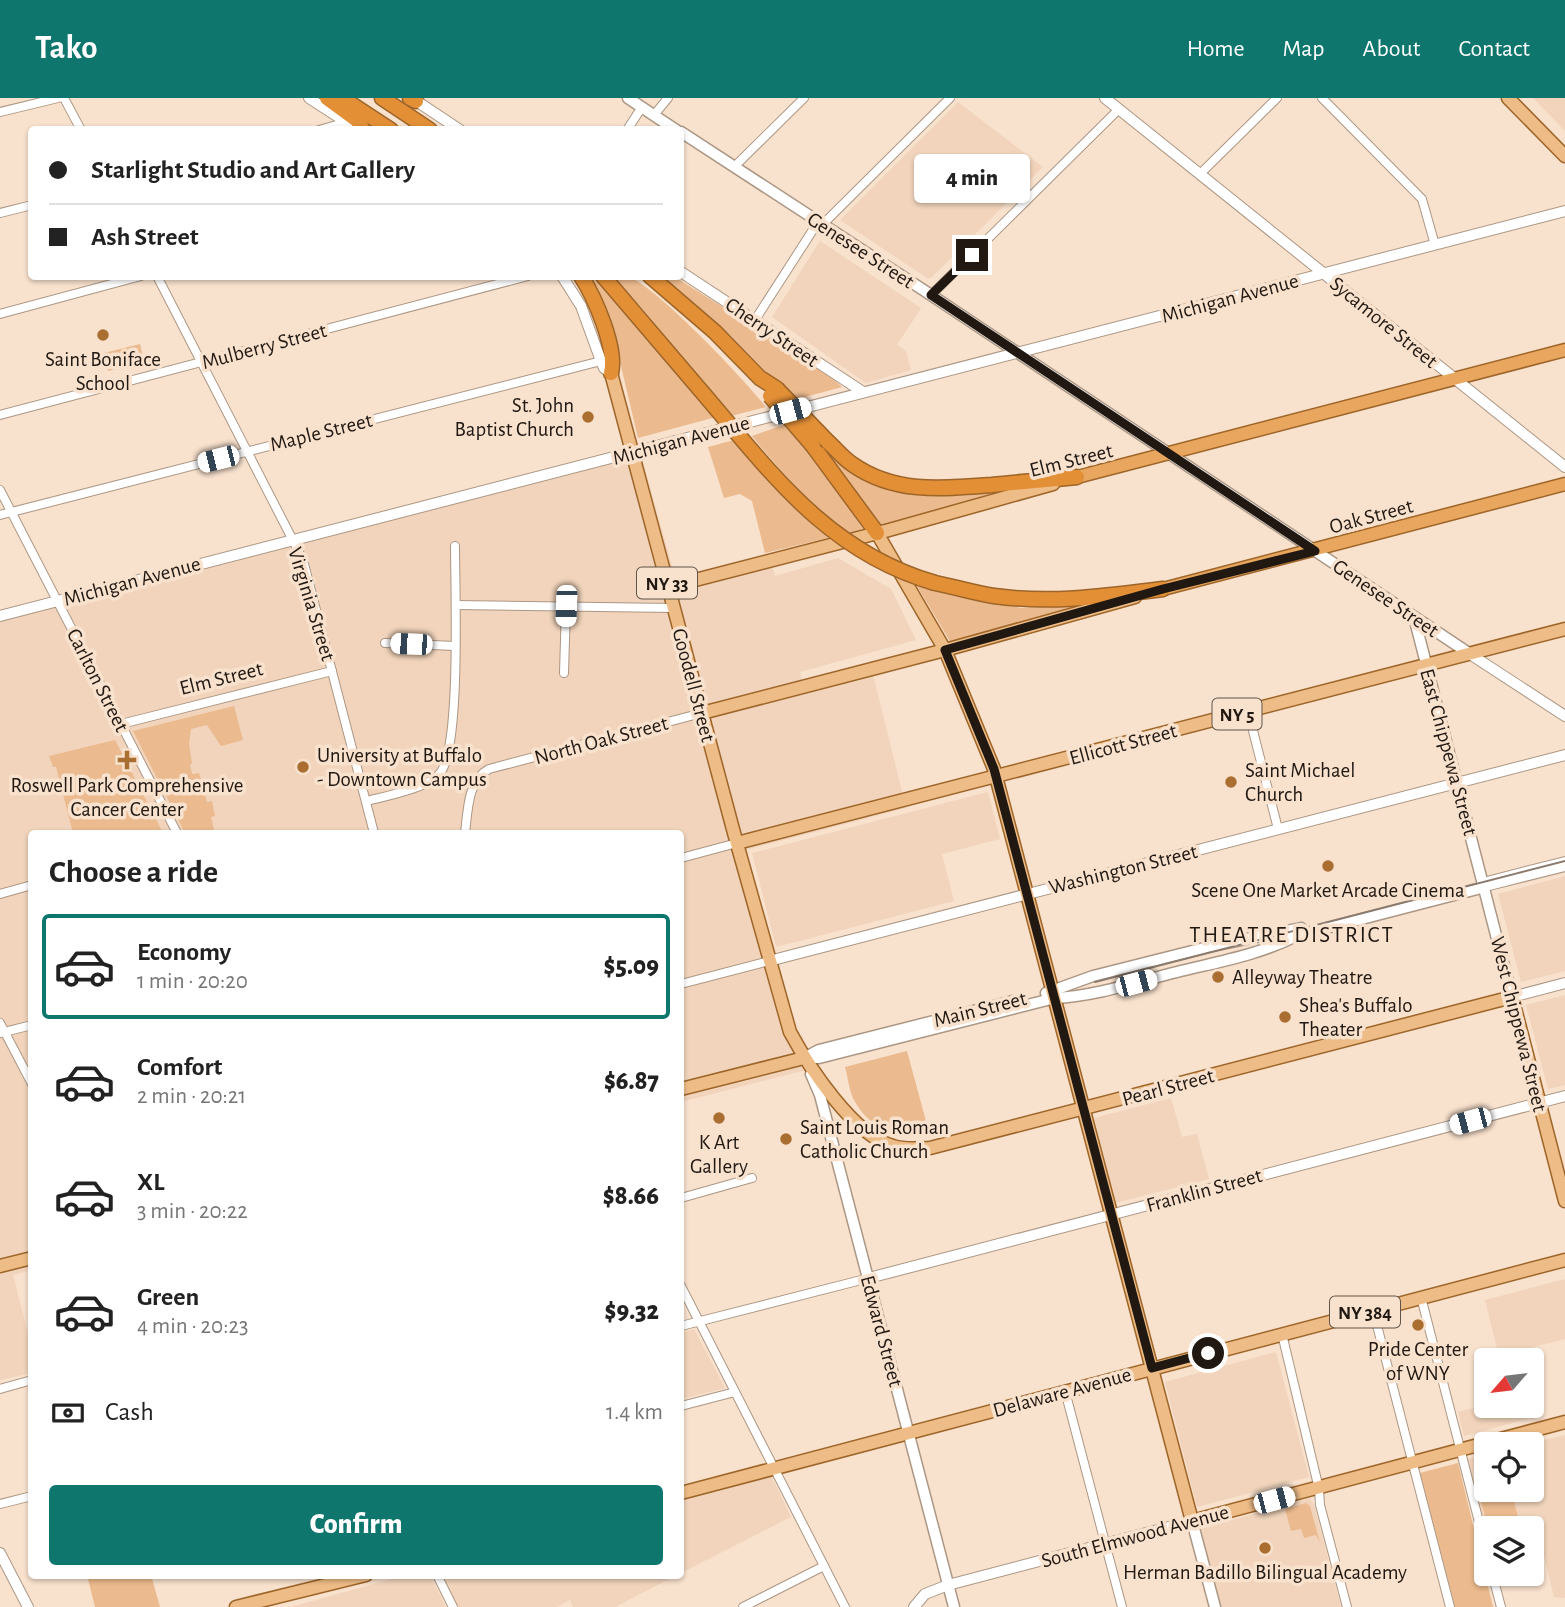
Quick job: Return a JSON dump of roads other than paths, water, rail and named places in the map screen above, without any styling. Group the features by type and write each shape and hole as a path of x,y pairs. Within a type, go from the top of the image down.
{"highway":[{"path":"327,98 361,126"},
{"path":"342,98 385,126"},
{"path":"382,98 424,126"},
{"name":"NY 33","path":"584,280 598,309 612,366 611,373"},
{"path":"606,280 778,482 838,536 882,562 911,576 994,596 1093,598 1163,589"},
{"path":"655,280 715,332 760,378 777,389 852,464 878,478 904,486 929,489 1077,477"},
{"name":"Elm Street","path":"1077,477 1171,455 1565,350"},
{"path":"760,378 770,396 813,446 877,533"},
{"name":"Oak Street","path":"1163,589 1565,484"}],"main road":[{"path":"628,98 670,126"},
{"path":"1508,98 1565,156"},
{"name":"Genesee Street","path":"684,134 1470,654"},
{"name":"Goodell Street","path":"611,373 769,961 790,1032 804,1058"},
{"name":"Elm Street","path":"668,587 877,533 1077,477"},
{"path":"877,533 945,650 996,776 1215,1607"},
{"name":"Oak Street","path":"945,650 1163,589"},
{"name":"East Chippewa Street","path":"1414,617 1484,885"},
{"name":"Ellicott Street","path":"737,844 1565,629"},
{"name":"North Oak Street","path":"702,713 945,650"},
{"name":"Main Street","path":"1054,995 1095,993 1230,959 1276,946 1296,936 1484,885"},
{"name":"Main Street","path":"1054,995 1093,976 1212,946 1295,930 1484,885"},
{"name":"West Chippewa Street","path":"1484,885 1565,1201"},
{"path":"684,1089 804,1058 819,1058 1054,995"},
{"name":"Pearl Street","path":"804,1058 857,1125 891,1146 930,1148 1512,997"},
{"name":"Edward Street","path":"804,1058 820,1095 954,1607"},
{"path":"0,1266 28,1259"},
{"name":"Delaware Avenue","path":"684,1492 1565,1260"},
{"name":"South Elmwood Avenue","path":"1192,1521 1565,1422"},
{"path":"236,1607 350,1579"}],"street":[{"path":"0,112 58,98"},
{"path":"64,98 79,126"},
{"path":"309,98 356,126"},
{"path":"654,115 668,98"},
{"path":"734,167 804,98"},
{"path":"755,320 820,224 950,98"},
{"path":"1200,174 1277,98"},
{"path":"1322,98 1422,200 1435,245"},
{"path":"412,99 454,126"},
{"path":"931,295 1113,102"},
{"name":"Sycamore Street","path":"1113,102 1565,467"},
{"path":"630,126 642,107"},
{"path":"333,126 347,122"},
{"path":"0,213 28,206"},
{"name":"Michigan Avenue","path":"0,616 1565,211"},
{"name":"Cherry Street","path":"684,274 863,392"},
{"path":"0,314 126,280"},
{"name":"Virginia Street","path":"159,280 303,560 373,830"},
{"name":"Mulberry Street","path":"0,415 513,280"},
{"name":"Goodell Street","path":"565,280 581,306 604,368 611,373"},
{"name":"Maple Street","path":"0,515 601,360"},
{"name":"Carlton Street","path":"0,490 175,830"},
{"path":"367,802 424,784 441,773 448,754 452,725 455,646 455,546"},
{"path":"456,604 673,608"},
{"path":"564,673 566,606"},
{"path":"385,643 455,646"},
{"name":"Genesee Street","path":"1470,654 1565,716"},
{"name":"Elm Street","path":"121,724 332,671"},
{"path":"1248,711 1278,829"},
{"name":"North Oak Street","path":"466,830 474,782 489,769 702,713"},
{"name":"Washington Street","path":"684,983 1565,755"},
{"name":"Ellicott Street","path":"684,857 737,844"},
{"name":"Main Street","path":"1484,885 1565,861"},
{"name":"Main Street","path":"1484,885 1565,867"},
{"path":"0,894 28,887"},
{"name":"Pearl Street","path":"1512,997 1565,983"},
{"path":"0,1023 2,1033 28,1077"},
{"path":"2,1033 28,1026"},
{"name":"Franklin Street","path":"684,1325 1565,1096"},
{"path":"684,1197 752,1178"},
{"path":"684,1292 845,1607"},
{"path":"1421,1297 1478,1516"},
{"path":"1373,1310 1450,1607"},
{"path":"1282,1334 1320,1489 1320,1506 1347,1607"},
{"path":"0,1389 28,1381"},
{"path":"1065,1391 1122,1607"},
{"path":"684,1405 735,1392"},
{"path":"0,1504 28,1497"},
{"name":"South Elmwood Avenue","path":"914,1607 925,1594 948,1585 1192,1521"},
{"path":"0,1553 28,1607"},
{"path":"743,1607 824,1566"},
{"path":"439,1579 453,1607"},
{"path":"1495,1586 1501,1607"}],"tram line":[{"path":"1095,982 1565,861"}],"place":[{"name":"Saint Boniface School","path":"103,335"},
{"name":"St. John Baptist Church","path":"588,417"},
{"name":"Roswell Park Comprehensive Cancer Center","path":"127,760"},
{"name":"University at Buffalo - Downtown Campus","path":"303,767"},
{"name":"Saint Michael Church","path":"1231,782"},
{"name":"Scene One Market Arcade Cinema","path":"1328,866"},
{"name":"Alleyway Theatre","path":"1218,977"},
{"name":"Shea's Buffalo Theater","path":"1285,1017"},
{"name":"K Art Gallery","path":"719,1118"},
{"name":"Saint Louis Roman Catholic Church","path":"786,1139"},
{"name":"Pride Center of WNY","path":"1418,1325"},
{"name":"Herman Badillo Bilingual Academy","path":"1265,1548"}],"district":[{"name":"THEATRE DISTRICT","path":"1292,934"}]}
